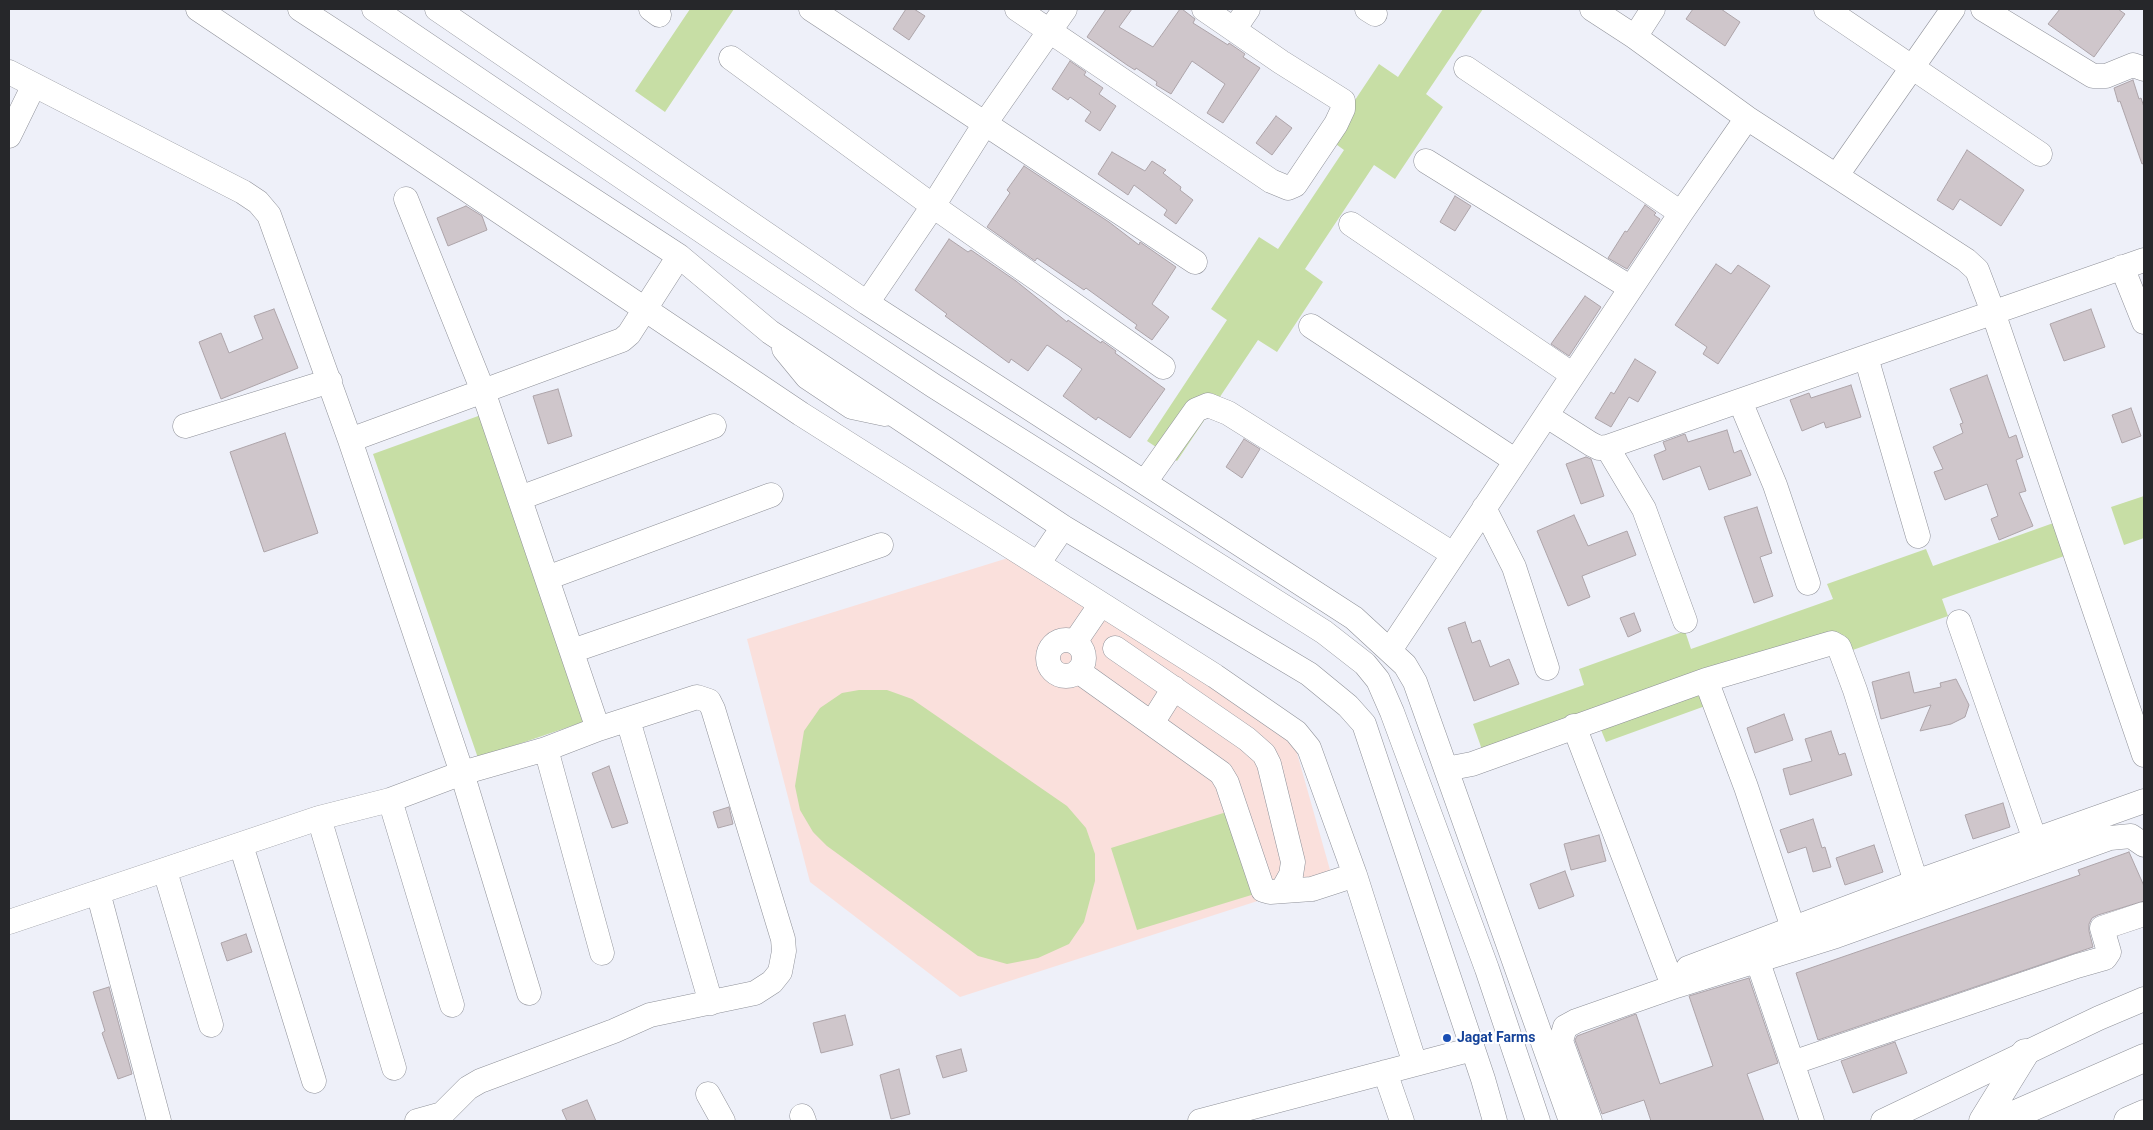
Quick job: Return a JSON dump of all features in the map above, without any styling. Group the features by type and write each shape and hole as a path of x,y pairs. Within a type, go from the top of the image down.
{"main road":[{"path":"1983,1121 2025,1053"},
{"path":"2000,1121 2144,1058"},
{"path":"2128,1121 2144,1114"}],"street":[{"path":"198,9 802,414 1215,676 1296,732 1309,748 1355,875 1416,1064"},
{"path":"300,9 679,256 770,332 806,377 852,407 899,417 1063,527 1309,674 1348,706 1364,724 1496,1121"},
{"path":"374,9 934,386 1324,632 1364,664 1378,680 1392,712 1487,970 1538,1121"},
{"path":"438,9 867,303 1354,618 1390,650 1405,665 1415,682 1571,1121"},
{"path":"811,9 986,122 1195,262"},
{"path":"1017,9 1271,181 1288,188 1295,185 1336,124 1343,109 1343,101 1281,62 1235,28 1204,9"},
{"path":"867,303 933,206 986,122 1065,9"},
{"path":"1235,28 1248,9"},
{"path":"1592,9 1635,37 1747,118 1966,260 1977,270 2144,755"},
{"path":"1635,37 1653,9"},
{"path":"1826,9 2040,154"},
{"path":"1837,175 1953,9"},
{"path":"1984,9 2093,76 2106,76 2133,65 2144,69"},
{"path":"731,58 933,206 1163,367"},
{"path":"1466,68 1681,212"},
{"path":"9,72 243,192 258,202 269,215 330,381 462,773 529,992"},
{"path":"9,136 34,85"},
{"path":"1390,650 1681,212 1747,118"},
{"path":"1426,161 1630,288"},
{"path":"406,199 484,391 598,729"},
{"path":"1351,224 1573,375"},
{"path":"350,440 622,340 629,334 679,256"},
{"path":"1547,416 1590,444 1599,448 1607,447 2133,264 2144,322"},
{"path":"1311,326 1516,461"},
{"path":"1866,356 1918,536"},
{"path":"185,426 330,381"},
{"path":"1740,401 1775,485 1808,583"},
{"path":"1145,482 1196,410 1200,406 1208,405 1219,408 1236,418 1454,554"},
{"path":"520,498 714,426"},
{"path":"1607,447 1644,509 1685,622"},
{"path":"547,578 771,495"},
{"path":"1484,508 1514,567 1547,668"},
{"path":"1038,564 1063,527"},
{"path":"572,650 881,545"},
{"path":"1076,642 1101,604"},
{"path":"1959,622 2035,840"},
{"path":"1066,639 1076,642 1082,650 1084,658 1078,671 1071,675 1062,676 1053,671 1048,660 1050,648 1056,642 1066,639"},
{"path":"1446,769 1472,764 1706,680 1828,643 1836,644 1840,647 1855,690 1916,882"},
{"path":"1115,648 1247,739 1264,754 1269,764 1293,862 1291,876 1282,891"},
{"path":"1078,671 1221,773 1228,783 1263,890 1270,892 1316,888 1355,875"},
{"path":"1706,680 1746,787 1793,928"},
{"path":"1152,723 1174,688"},
{"path":"9,922 319,818 390,800 462,773 546,749 598,729 698,696 709,701 783,939 783,963 780,972 772,982 755,993 650,1015 607,1034 480,1081 468,1088 442,1114 417,1121"},
{"path":"628,720 711,1003"},
{"path":"1574,726 1669,975"},
{"path":"546,749 602,953"},
{"path":"390,800 452,1005"},
{"path":"1536,1023 1916,882 2144,801"},
{"path":"319,818 394,1068"},
{"path":"1590,1121 1561,1041 1565,1027 1576,1021 1676,986 1758,962 1836,936 2110,838 2131,836 2144,845"},
{"path":"241,845 314,1081"},
{"path":"165,871 211,1025"},
{"path":"98,892 159,1121"},
{"path":"1792,1063 2105,958 2109,952 2102,928 2144,914"},
{"path":"1487,970 1512,957"},
{"path":"1758,962 1812,1121"},
{"path":"1883,1121 2144,999"},
{"path":"1200,1121 1256,1114 1385,1072 1473,1049"},
{"path":"1385,1072 1402,1121"},
{"path":"708,1094 723,1121"}],"shaded area":[{"path":"1008,558 1293,739 1332,877 960,997 810,882 747,639"}],"green space":[{"path":"690,9 734,9 665,112 635,91"},
{"path":"1443,9 1483,9 1426,94 1443,107 1395,179 1374,165 1305,269 1323,282 1277,352 1258,340 1177,461 1147,441 1227,320 1211,309 1259,237 1278,249 1344,150 1329,139 1379,64 1398,77"},
{"path":"481,415 583,722 478,758 373,454"},
{"path":"2144,496 2144,538 2124,545 2111,507"},
{"path":"2059,521 2070,554 1942,599 1948,616 1850,651 1844,635 1702,686 1708,705 1606,742 1599,725 1487,764 1473,724 1584,685 1579,669 1685,631 1691,649 1833,599 1827,584 1926,549 1933,566"},
{"path":"859,690 887,690 912,699 1067,806 1086,828 1095,854 1095,881 1084,922 1069,944 1038,958 1007,964 978,956 827,846 813,832 800,810 795,786 804,731 820,708 842,693"},
{"path":"1233,810 1258,893 1137,930 1111,848"}],"building":[{"path":"906,9 914,9 925,16 909,40 893,29"},
{"path":"1106,9 1132,9 1119,27 1153,47 1180,9 1182,9 1195,19 1193,23 1228,45 1229,43 1245,54 1243,57 1260,68 1223,123 1207,113 1225,84 1192,61 1171,94 1156,85 1157,82 1136,68 1135,70 1127,65 1087,37"},
{"path":"1693,9 1721,9 1740,22 1725,46 1686,19"},
{"path":"2060,9 2118,9 2125,14 2094,57 2048,24"},
{"path":"1070,61 1086,72 1084,75 1103,88 1099,94 1116,106 1100,131 1085,121 1091,112 1070,97 1068,100 1052,89"},
{"path":"2133,80 2139,99 2141,98 2144,107 2144,163 2142,164 2114,88"},
{"path":"1276,116 1292,128 1272,155 1256,143"},
{"path":"1967,150 2024,190 2001,226 1960,199 1953,210 1937,200"},
{"path":"1112,152 1145,171 1152,161 1166,170 1163,173 1181,187 1180,190 1193,200 1176,224 1164,215 1167,210 1134,185 1128,195 1098,174"},
{"path":"1024,166 1109,222 1139,245 1140,242 1176,267 1152,304 1169,317 1152,340 1135,328 1137,325 1086,288 1084,290 1037,258 1035,261 987,227 1010,193 1007,190"},
{"path":"1455,196 1471,206 1455,231 1440,222"},
{"path":"1645,205 1656,213 1654,215 1660,219 1627,269 1608,258 1625,231 1627,232"},
{"path":"466,206 482,216 487,230 448,246 437,218"},
{"path":"949,239 968,252 971,250 1016,281 1067,322 1068,320 1101,343 1102,341 1116,351 1115,353 1165,389 1130,438 1098,417 1096,420 1063,396 1082,369 1068,359 1047,345 1028,371 1011,359 1009,363 945,316 947,314 915,290"},
{"path":"1716,264 1731,274 1738,265 1770,286 1718,364 1703,354 1707,347 1675,325"},
{"path":"1585,296 1601,307 1569,356 1551,344"},
{"path":"274,309 298,368 221,399 199,342 221,333 229,353 263,339 254,316"},
{"path":"2091,309 2105,347 2064,361 2050,324"},
{"path":"1635,359 1656,372 1638,402 1629,397 1611,427 1595,418 1611,392 1614,394"},
{"path":"1987,375 2009,438 2016,435 2023,457 2016,460 2026,491 2019,493 2033,526 1999,540 1991,519 1998,516 1987,484 1945,500 1934,472 1943,469 1933,447 1963,433 1960,424 1963,423 1950,389"},
{"path":"1851,385 1861,417 1826,428 1824,422 1802,431 1790,400 1809,393 1811,398"},
{"path":"558,389 572,436 548,444 533,396"},
{"path":"2131,408 2141,436 2122,443 2112,415"},
{"path":"1727,430 1734,453 1741,450 1751,475 1709,490 1700,466 1663,480 1654,455 1666,450 1663,442 1685,434 1688,442"},
{"path":"285,433 318,533 264,552 230,452"},
{"path":"1244,439 1260,449 1242,478 1226,467"},
{"path":"1586,457 1591,459 1604,496 1581,504 1566,464"},
{"path":"1757,507 1772,553 1760,557 1773,596 1754,603 1724,517"},
{"path":"1574,515 1588,546 1627,531 1636,555 1582,576 1590,597 1568,606 1537,531"},
{"path":"1634,613 1641,631 1628,637 1620,618"},
{"path":"1465,622 1472,643 1480,640 1490,667 1509,659 1519,684 1474,701 1448,628"},
{"path":"1909,672 1914,693 1941,687 1940,683 1956,679 1969,705 1965,717 1951,724 1920,731 1931,705 1881,719 1872,682"},
{"path":"1784,714 1793,740 1755,753 1747,728"},
{"path":"1831,731 1839,755 1845,753 1852,775 1790,795 1783,769 1812,761 1805,739"},
{"path":"609,766 628,823 612,828 592,773"},
{"path":"2003,803 2010,827 1973,839 1965,815"},
{"path":"729,807 733,824 718,828 713,812"},
{"path":"1813,819 1822,848 1825,847 1831,867 1813,872 1806,847 1788,853 1780,830"},
{"path":"1599,835 1606,861 1571,870 1564,844"},
{"path":"1874,845 1883,872 1845,885 1836,858"},
{"path":"2129,852 2144,886 2144,901 2092,918 2089,924 2089,931 2093,947 1818,1040 1796,973 2080,875 2078,870"},
{"path":"1565,871 1574,896 1539,909 1530,884"},
{"path":"246,934 252,952 227,961 221,943"},
{"path":"1749,978 1778,1063 1747,1074 1764,1121 1651,1121 1644,1100 1602,1114 1575,1040 1577,1036 1636,1014 1660,1084 1713,1066 1689,996"},
{"path":"109,987 132,1074 118,1079 102,1033 105,1031 93,992"},
{"path":"845,1015 853,1045 821,1053 813,1023"},
{"path":"1895,1042 1907,1073 1853,1093 1841,1061"},
{"path":"961,1049 967,1071 943,1078 936,1056"},
{"path":"899,1069 910,1114 891,1119 880,1075"},
{"path":"587,1100 596,1121 567,1121 562,1110"}],"place":[{"name":"Jagat Farms","path":"1447,1038"}]}
